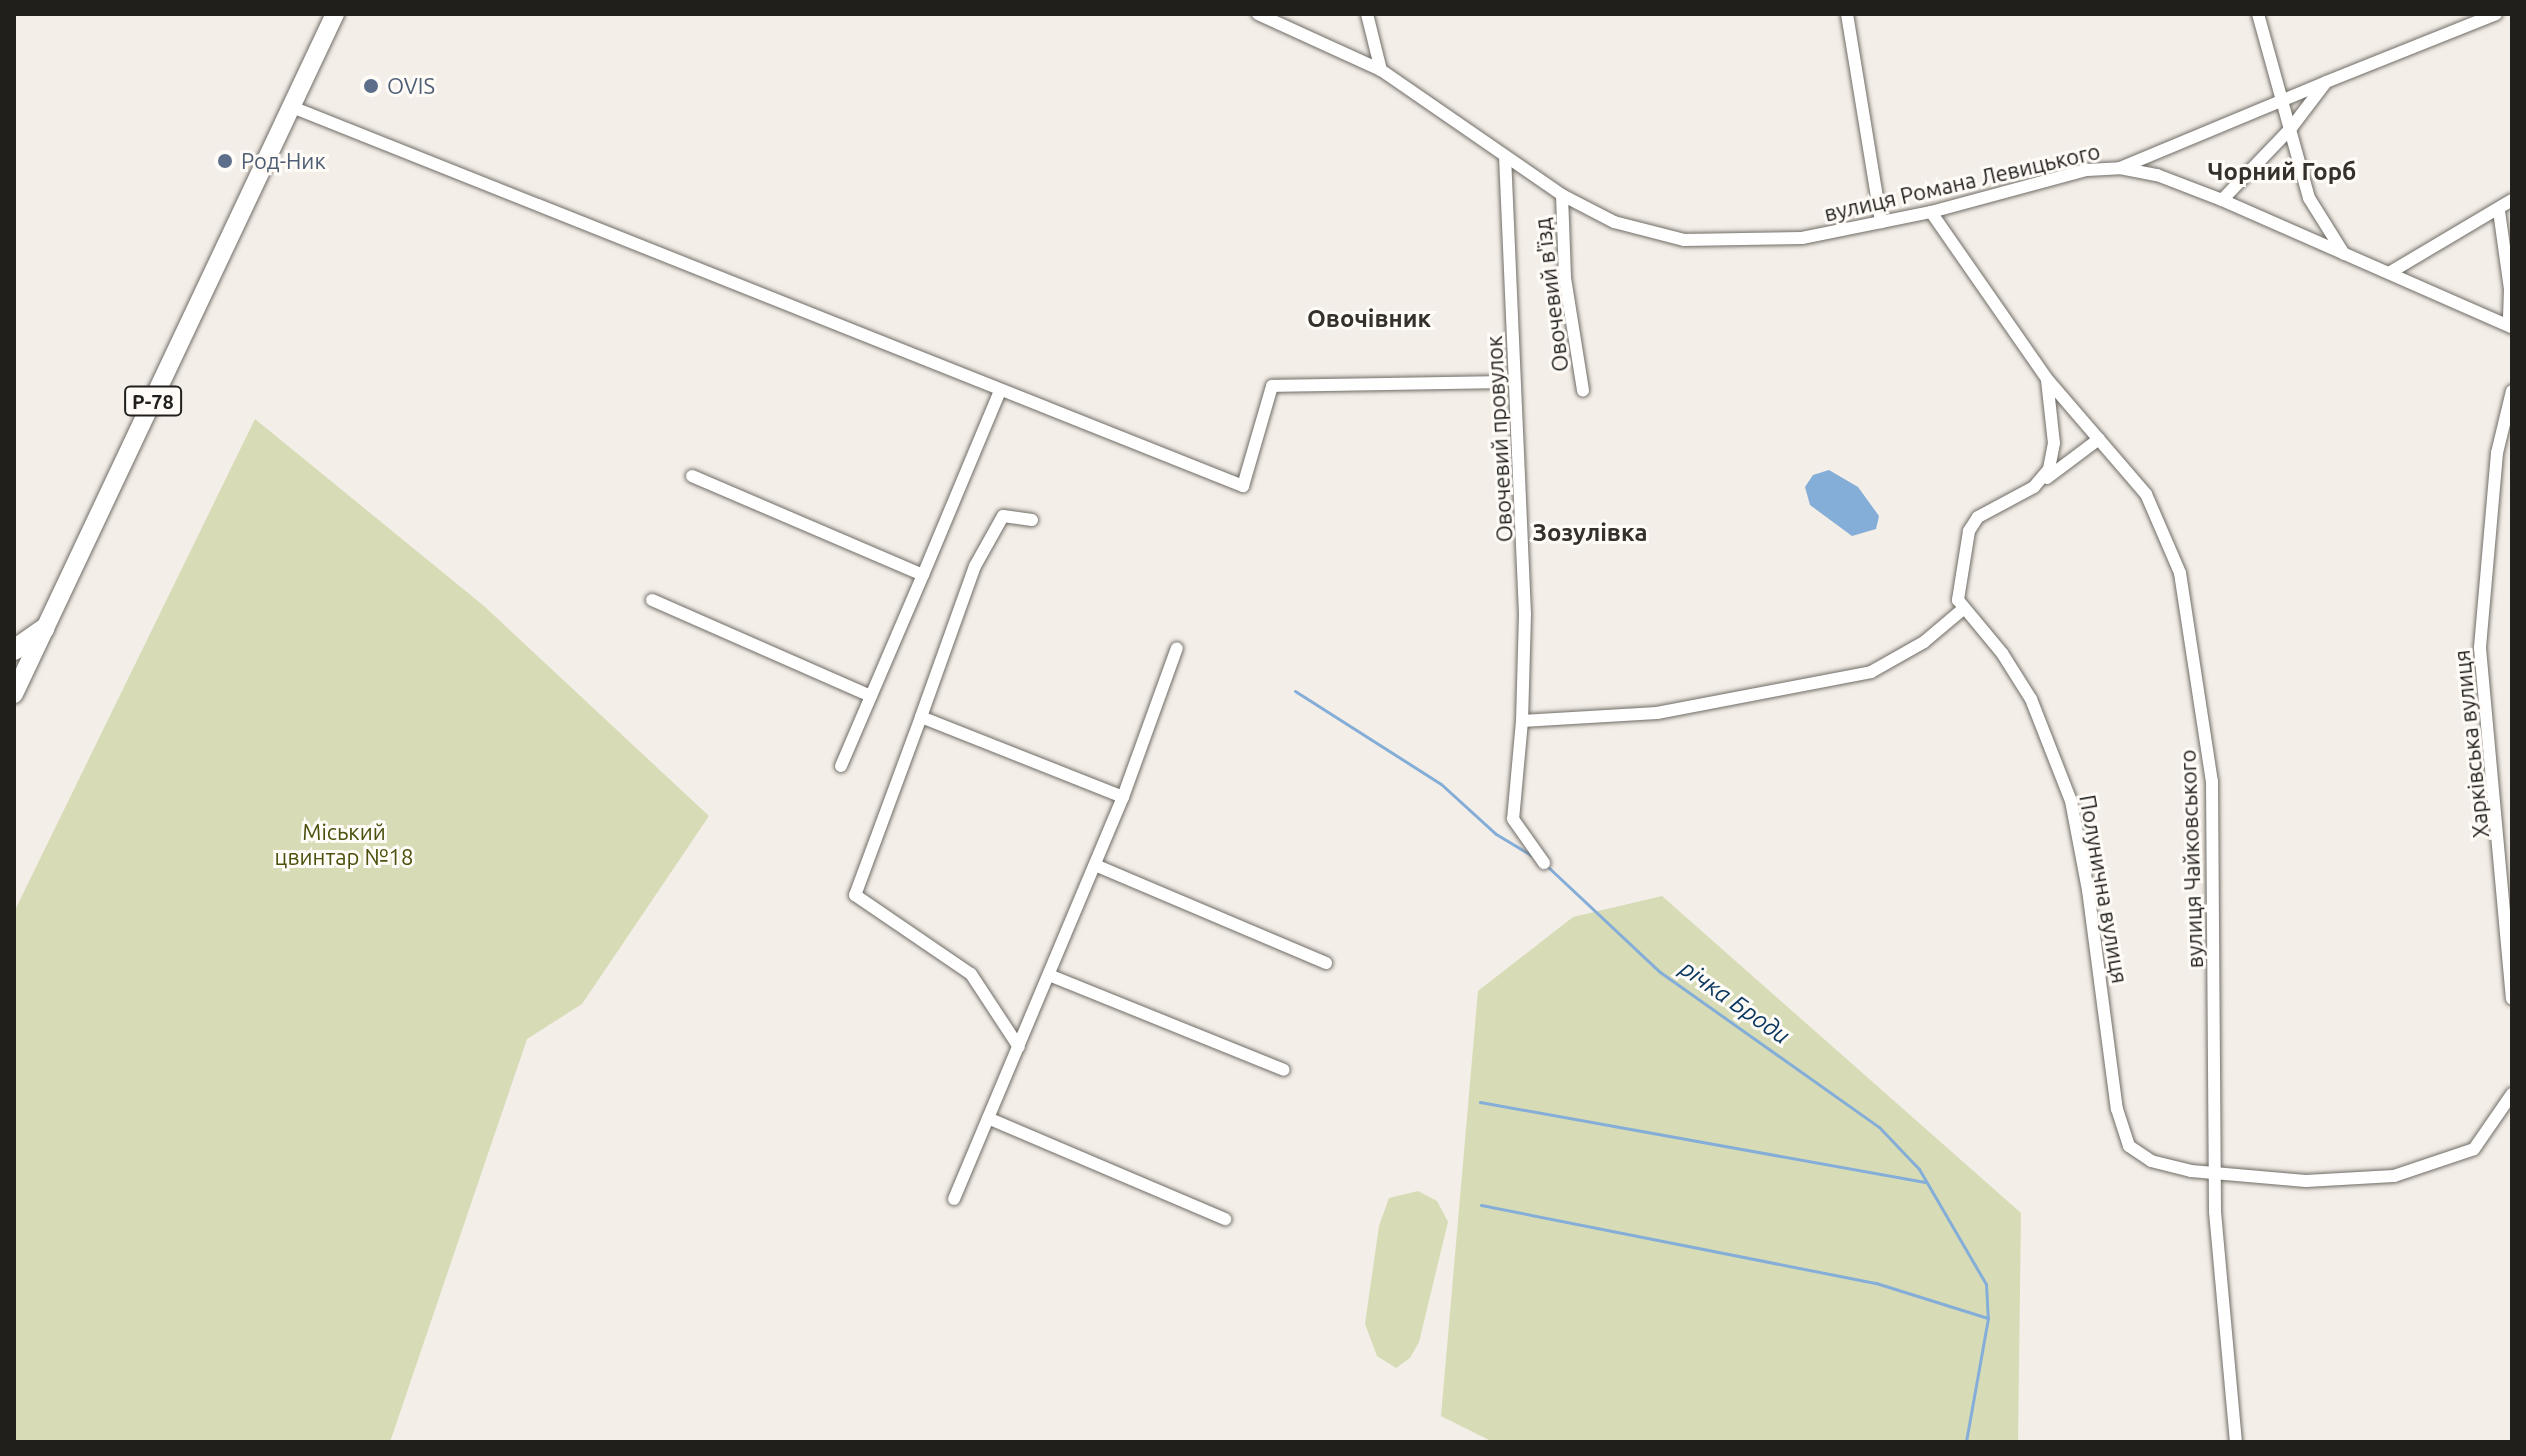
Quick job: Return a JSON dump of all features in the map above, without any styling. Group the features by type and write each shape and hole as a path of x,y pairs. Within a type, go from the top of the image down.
{"highway":[{"path":"14,650 44,629"}],"main road":[{"name":"Р-78","path":"14,694 335,14"}],"street":[{"name":"вулиця Романа Левицького","path":"1258,14 1381,70 1562,195 1614,222 1684,240 1802,238 1931,212 2087,170 2120,168 2157,175 2222,200 2510,326"},
{"path":"1367,14 1381,70"},
{"path":"1847,14 1881,222"},
{"path":"2258,14 2309,198 2344,254"},
{"path":"2120,168 2282,99 2496,14"},
{"path":"2222,200 2291,128 2326,82"},
{"path":"292,107 1243,486 1272,386 1500,382"},
{"name":"Овочевий провулок","path":"1505,156 1523,505 1522,721 1513,819 1544,863"},
{"name":"Овочевий в'їзд","path":"1562,195 1565,278 1583,391"},
{"path":"2389,273 2499,211 2512,200"},
{"path":"2499,211 2510,289 2510,326"},
{"name":"вулиця Чайковського","path":"1931,212 2047,379 2146,494 2166,532 2180,573 2200,686 2213,807 2214,1173 2236,1442"},
{"path":"2034,487 2049,469 2054,443 2047,379"},
{"path":"841,766 1000,391"},
{"name":"Харківська вулиця","path":"2512,391 2497,453 2480,648 2512,999"},
{"path":"1522,721 1657,713 1871,672 1924,642 1963,609 1957,579 1969,531 1993,507 2034,487 2099,439"},
{"path":"692,476 923,575"},
{"path":"1019,1047 971,974 855,895 975,566 1003,516 1032,520"},
{"path":"652,600 871,696"},
{"name":"Полунична вулиця","path":"1963,609 2002,653 2027,692 2071,801 2125,1140 2151,1161 2214,1173 2306,1181 2416,1171 2474,1149 2512,1094"},
{"path":"954,1199 1123,797 1177,648"},
{"path":"921,717 1123,797"},
{"path":"1095,865 1326,963"},
{"path":"1049,975 1284,1070"},
{"path":"988,1118 1225,1219"}],"green space":[{"name":"Міський цвинтар №18","path":"255,419 484,606 709,816 582,1004 527,1039 390,1442 14,1442 14,912"},
{"path":"1662,896 2021,1213 2018,1442 1493,1442 1441,1416 1478,991 1573,917"},
{"path":"1418,1191 1437,1201 1448,1222 1419,1342 1410,1358 1396,1368 1377,1356 1365,1324 1379,1226 1389,1198"}],"water":[{"path":"1829,470 1858,487 1879,516 1876,529 1852,536 1810,505 1805,487 1813,475"}],"waterway":[{"name":"річка Броди","path":"1295,691 1441,784 1496,834 1531,855"},
{"name":"річка Броди","path":"1547,866 1660,972 1879,1127 1919,1169 1986,1284 1988,1318 1966,1442"},
{"path":"1480,1102 1925,1182"},
{"path":"1481,1205 1876,1283 1988,1318"}],"place":[{"name":"OVIS","path":"371,86"},
{"name":"Род-Ник","path":"225,161"}],"district":[{"name":"Чорний Горб","path":"2282,172"},
{"name":"Овочівник","path":"1369,319"},
{"name":"Зозулівка","path":"1590,533"}]}
